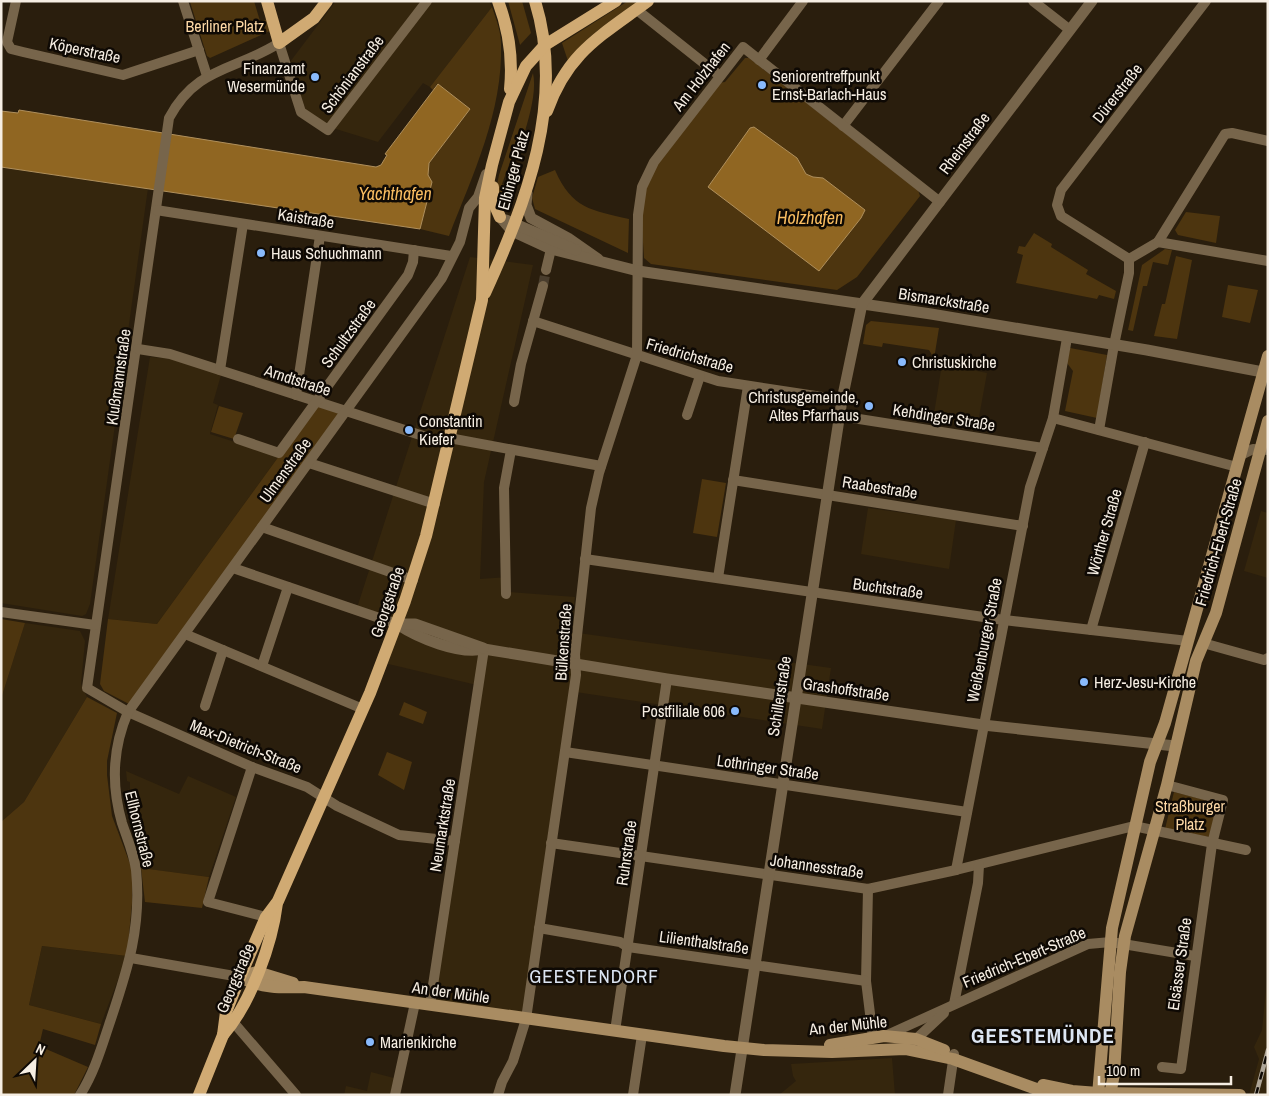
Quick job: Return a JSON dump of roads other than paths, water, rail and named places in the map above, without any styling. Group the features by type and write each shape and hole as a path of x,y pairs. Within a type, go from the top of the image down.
{"main road":[{"path":"267,1 280,43 314,18 327,1"},
{"path":"498,1 508,30 511,54 509,102"},
{"path":"535,1 545,45 616,1"},
{"name":"Elbinger Platz","path":"513,227 527,193 542,125 553,95 563,76 577,58 600,35 648,1"},
{"name":"Elbinger Platz","path":"485,214 486,192 509,102 526,66 545,45"},
{"name":"Elbinger Platz","path":"542,125 545,45"},
{"name":"Elbinger Platz","path":"492,165 493,201 500,217"},
{"path":"485,214 500,217"},
{"name":"Georgstraße","path":"482,300 485,214"},
{"name":"Georgstraße","path":"199,1095 223,1035 226,1012 240,977 266,917 278,901 363,709 397,624 435,504 482,300 513,227"},
{"name":"Friedrich-Ebert-Straße","path":"1118,943 1112,928 1134,826 1156,743 1165,723 1265,373 1268,356"},
{"name":"Friedrich-Ebert-Straße","path":"1118,943 1154,832 1167,786 1196,661 1216,613 1256,468 1264,449 1268,421"},
{"path":"1188,641 1203,644"},
{"name":"Georgstraße","path":"223,1035 234,1023 255,978 275,920 278,901"},
{"path":"1104,1094 1114,1074 1118,943"},
{"name":"An der Mühle","path":"240,977 255,978 264,986 304,987 742,1048 832,1052 906,1049 953,1056 1041,1085 1072,1091 1104,1094 1187,1093 1240,1095"},
{"name":"An der Mühle","path":"742,1048 825,1046 879,1037 916,1039 953,1056 1053,1095"},
{"name":"An der Mühle","path":"1174,1095 1187,1093"}],"street":[{"name":"Köperstraße","path":"16,1 7,42 11,49 123,74 199,50"},
{"path":"183,1 207,76"},
{"name":"Schönianstraße","path":"280,43 301,112 328,130 427,1"},
{"path":"759,60 803,1"},
{"path":"843,126 939,1"},
{"path":"1033,1 1070,30"},
{"name":"Rheinstraße","path":"862,304 1092,1"},
{"name":"Dürerstraße","path":"1129,259 1061,216 1057,205 1061,190 1206,1"},
{"path":"637,10 720,76"},
{"name":"Klußmannstraße","path":"95,625 138,348 169,118 177,102 198,81 280,43"},
{"name":"Am Holzhafen","path":"638,271 638,215 646,174 743,47 940,202"},
{"path":"1099,430 1129,273 1129,259 1158,242 1225,134 1268,141"},
{"name":"Elbinger Platz","path":"460,242 469,208 478,197 483,180 492,165"},
{"name":"Bismarckstraße","path":"527,193 526,205 531,218 613,266"},
{"name":"Kaistraße","path":"156,210 451,256"},
{"name":"Elbinger Platz","path":"466,221 470,214 485,214"},
{"name":"Bismarckstraße","path":"500,217 513,227 551,249 613,266 1114,344 1265,373"},
{"path":"220,370 243,224"},
{"name":"Bismarckstraße","path":"513,227 598,258"},
{"path":"296,395 320,236"},
{"name":"Ulmenstraße","path":"128,712 434,290 460,242"},
{"path":"1158,242 1268,262"},
{"path":"546,270 551,249"},
{"name":"Schultzstraße","path":"238,439 279,453 408,275 414,262 414,250"},
{"name":"Bülkenstraße","path":"498,1095 513,1060 526,1019 565,752 576,664 591,508 601,466 637,355 638,271"},
{"path":"514,402 543,286"},
{"name":"Schillerstraße","path":"737,1094 742,1048 842,400 862,304"},
{"name":"Friedrichstraße","path":"533,321 700,376 748,386 842,400"},
{"name":"Weißenburger Straße","path":"956,870 1030,487 1053,418 1067,338"},
{"name":"Arndtstraße","path":"138,348 170,354 317,402 448,441 601,466"},
{"path":"687,414 700,376"},
{"path":"718,578 748,386"},
{"name":"Kehdinger Straße","path":"840,416 1043,448"},
{"path":"1053,418 1145,442 1239,461"},
{"name":"Wörther Straße","path":"1091,630 1145,442"},
{"name":"Friedrich-Ebert-Straße","path":"1239,461 1264,449"},
{"path":"506,594 504,488 511,450"},
{"path":"309,463 435,504"},
{"name":"Raabestraße","path":"733,480 1023,526"},
{"path":"262,527 412,580"},
{"name":"Buchtstraße","path":"585,558 1004,620 1188,641"},
{"path":"233,568 397,624"},
{"path":"262,666 288,587"},
{"path":"1,612 95,625"},
{"name":"Grashoffstraße","path":"397,624 415,624 476,644 484,649 667,679 983,725 1176,746"},
{"name":"Max-Dietrich-Straße","path":"95,625 87,688 128,712 252,767 307,787 323,798 399,835 455,841"},
{"path":"185,634 363,709"},
{"path":"1203,644 1264,660 1268,658"},
{"name":"Neumarktstraße","path":"430,1005 484,649"},
{"path":"204,706 223,650"},
{"name":"Ruhrstraße","path":"615,1031 667,679"},
{"name":"Ellhornstraße","path":"80,1095 94,1069 131,958 138,898 136,867 117,803 114,783 114,766 119,738 128,712"},
{"name":"Lothringer Straße","path":"565,752 967,812"},
{"path":"252,767 208,902 266,917"},
{"path":"1167,786 1222,800 1212,844"},
{"path":"1134,826 1154,832 1246,850"},
{"name":"Johannesstraße","path":"552,844 868,889 956,870 1134,826"},
{"name":"Elsässer Straße","path":"1162,1068 1180,1069 1212,844"},
{"path":"952,1006 978,883 978,864"},
{"path":"868,889 866,981 879,1037"},
{"name":"Lilienthalstraße","path":"539,928 620,942 628,946 866,981"},
{"path":"1118,943 1195,956"},
{"name":"Friedrich-Ebert-Straße","path":"879,1037 1088,944 1118,943"},
{"path":"131,958 240,977"},
{"path":"394,1095 415,1003"},
{"name":"Friedrich-Ebert-Straße","path":"906,1049 952,1006"},
{"path":"234,1023 296,1095"},
{"path":"633,1095 642,1035"},
{"path":"948,1095 953,1056"}],"water":[{"name":"Yachthafen","path":"438,84 470,109 429,163 428,175 432,182 420,229 1,167 1,111 18,113 19,110 376,167 381,165 387,155 385,154"},
{"name":"Holzhafen","path":"754,127 797,158 806,174 823,178 865,210 861,218 819,271 708,187 750,128"}],"tunnel":[{"path":"543,286 546,270"}],"railway":[{"path":"1256,1095 1268,1050"}],"place":[{"name":"Finanzamt Wesermünde","path":"315,77"},
{"name":"Seniorentreffpunkt Ernst-Barlach-Haus","path":"762,85"},
{"name":"Haus Schuchmann","path":"261,253"},
{"name":"Christuskirche","path":"902,362"},
{"name":"Christusgemeinde, Altes Pfarrhaus","path":"869,406"},
{"name":"Constantin Kiefer","path":"409,430"},
{"name":"Herz-Jesu-Kirche","path":"1084,682"},
{"name":"Postfiliale 606","path":"735,711"},
{"name":"Marienkirche","path":"370,1042"}],"district":[{"name":"GEESTENDORF","path":"594,976"},
{"name":"GEESTEMÜNDE","path":"1043,1035"}],"park label":[{"name":"Berliner Platz","path":"225,26"},
{"name":"Straßburger Platz","path":"1190,815"}]}
